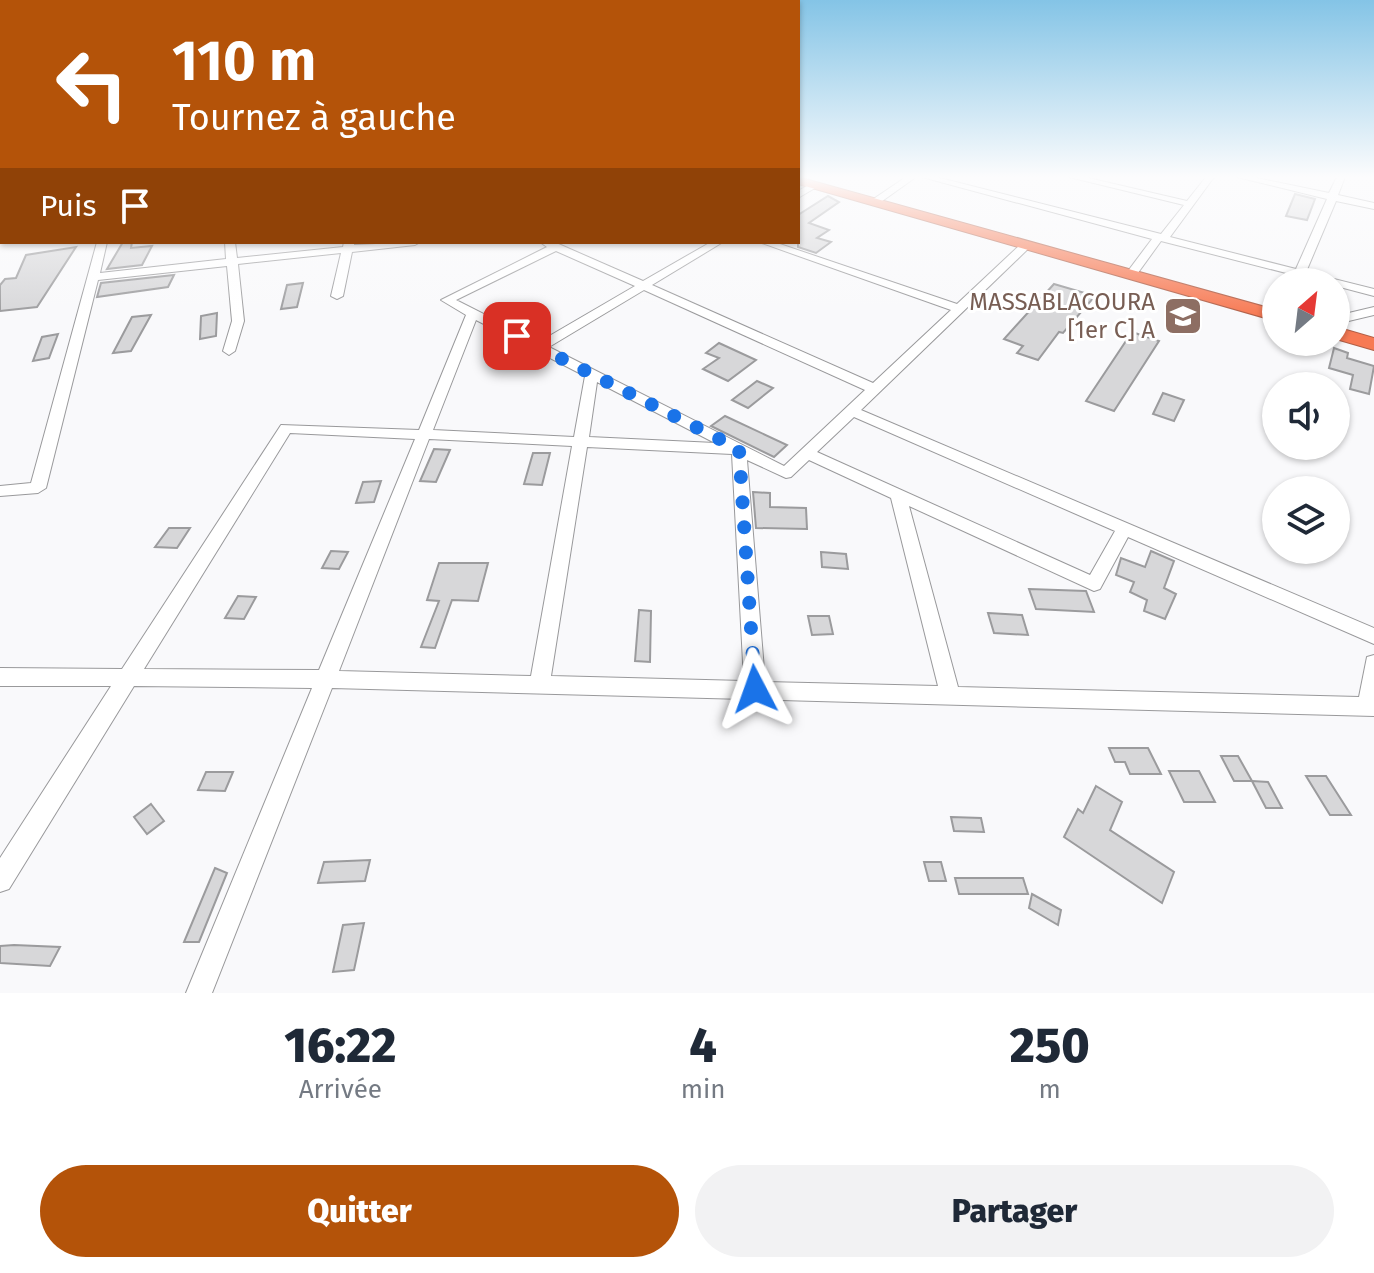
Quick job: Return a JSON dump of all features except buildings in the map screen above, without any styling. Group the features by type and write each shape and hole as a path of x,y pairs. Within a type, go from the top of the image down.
{"highway":[{"path":"950,223 1262,312"},
{"path":"1350,337 1374,344"}],"street":[{"path":"1105,223 1264,268"},
{"path":"1131,275 1174,223"},
{"path":"1302,268 1322,223"},
{"path":"0,491 38,488 101,244"},
{"path":"229,351 238,321 230,244"},
{"path":"92,277 388,244"},
{"path":"875,389 550,244 447,300 786,473 852,411 1026,245"},
{"path":"539,347 715,244"},
{"path":"770,244 959,309"},
{"path":"337,296 348,247"},
{"path":"1350,287 1374,293"},
{"path":"1350,317 1374,311"},
{"path":"199,993 473,313"},
{"path":"540,684 592,374"},
{"path":"852,411 1374,636"},
{"path":"0,880 286,428 739,449"},
{"path":"739,449 755,689"},
{"path":"807,453 1094,584 1124,529"},
{"path":"898,495 950,694"},
{"path":"0,677 325,679 1371,706 1374,663"}],"place":[{"name":"MASSABLACOURA [1er C] A","path":"1183,316"}],"route":[{"path":"517,336 739,449 755,689"}]}
